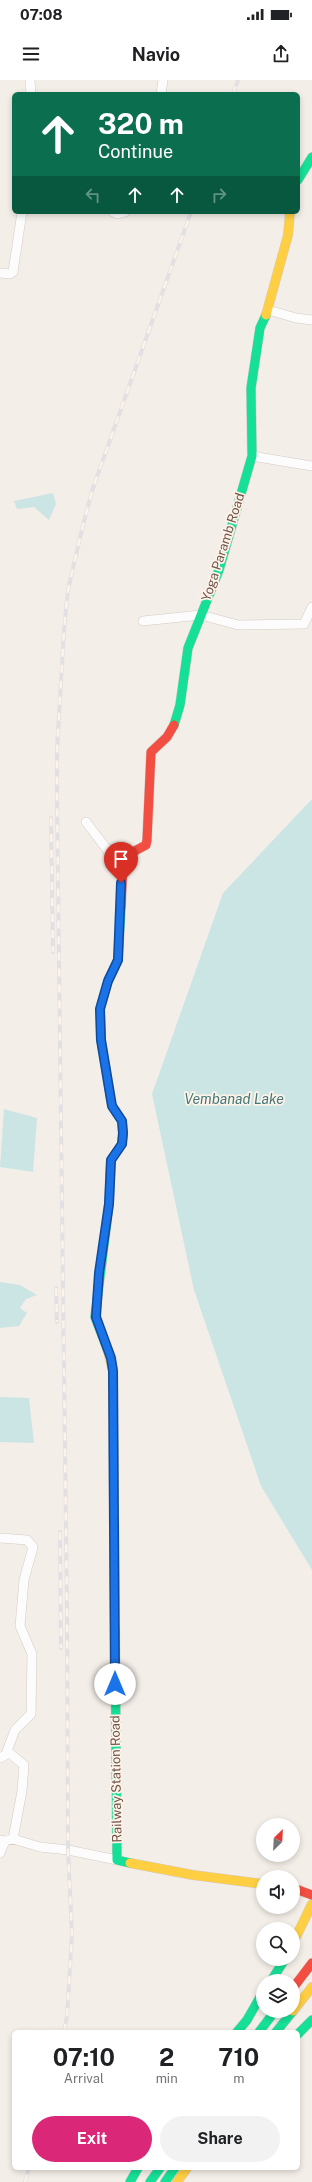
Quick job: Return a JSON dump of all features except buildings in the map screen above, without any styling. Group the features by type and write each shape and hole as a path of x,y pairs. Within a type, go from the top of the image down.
{"main road":[{"path":"300,177 312,157"},
{"name":"Yoga Paramb Road","path":"123,863 129,854 146,845 151,752 167,737 175,722 180,705 188,648 218,570 252,456 251,388 260,328 268,310 288,235 290,214"},
{"name":"Railway Station Road","path":"117,1860 113,1371 111,1358 96,1317 99,1273 109,1204 111,1160 122,1144 122,1121 112,1106 101,1040 100,1009 108,981 118,960 123,863"},
{"path":"117,1860 193,1874 256,1883"},
{"path":"300,1891 312,1895"},
{"path":"300,1929 312,1904"},
{"path":"300,1979 312,1963"},
{"path":"300,2002 312,1987"},
{"path":"239,2030 247,2020 256,2004"},
{"path":"261,2030 270,2018"},
{"path":"278,2030 287,2018"},
{"path":"300,2032 312,2020"},
{"path":"130,2182 137,2170"},
{"path":"150,2182 159,2170"},
{"path":"165,2182 174,2170"},
{"path":"177,2182 185,2170"}],"street":[{"path":"30,80 31,92"},
{"path":"161,92 163,80"},
{"path":"0,273 10,274 13,272 22,214"},
{"path":"268,310 296,318 312,320"},
{"path":"252,456 312,466"},
{"path":"143,621 201,614 238,625 304,624 312,607"},
{"path":"86,822 112,856 123,863"},
{"path":"0,1538 27,1540 33,1547 24,1580 20,1626 32,1654 31,1714 15,1730 7,1751 24,1764 22,1791 6,1840 0,1853"},
{"path":"0,1758 10,1753"},
{"path":"6,1840 117,1860"}],"water":[{"path":"53,493 56,504 49,520 34,507 17,509 14,501"},
{"name":"Vembanad Lake","path":"312,799 312,1570 261,1486 194,1290 152,1094 223,893"},
{"path":"4,1109 37,1118 33,1172 0,1167"},
{"path":"0,1282 20,1285 37,1295 26,1299 20,1308 27,1313 19,1326 0,1328"},
{"path":"0,1397 29,1398 34,1443 0,1442"}],"railway":[{"path":"234,92 238,80"},
{"path":"64,2030 67,2016 72,1934 68,1850 67,1611 57,798 57,750 64,630 68,590 93,488 190,214"},
{"path":"51,818 53,952"},
{"path":"56,1288 57,1322"},
{"path":"60,1532 61,1648"},
{"path":"25,2182 28,2170"}],"traffic: fast":[{"path":"300,177 312,157"},
{"path":"174,725 180,705 188,648 219,570 252,456 251,388 260,328 266,315"},
{"path":"108,1351 95,1317 109,1204 111,1160 122,1144 123,1133 122,1121 112,1106 101,1040 100,1009 108,981 118,960 121,907"},
{"path":"115,1626 117,1860 130,1863"},
{"path":"275,1974 281,1966"},
{"path":"239,2030 247,2020 256,2004"},
{"path":"261,2030 270,2018"},
{"path":"278,2030 287,2018"},
{"path":"300,2032 312,2020"},
{"path":"130,2182 137,2170"},
{"path":"150,2182 159,2170"},
{"path":"165,2182 174,2170"}],"traffic: slow":[{"path":"266,315 288,235 290,214"},
{"path":"108,1351 113,1371 115,1626"},
{"path":"130,1863 193,1875 256,1883"},
{"path":"300,1929 312,1904"},
{"path":"300,2002 312,1987"},
{"path":"177,2182 186,2170"}],"traffic: jam":[{"path":"121,907 123,863 129,854 146,845 147,840 151,752 167,737 174,725"},
{"path":"300,1891 312,1895"},
{"path":"300,1979 312,1963"}],"route":[{"path":"115,1684 113,1371 111,1358 97,1326 96,1317 99,1273 109,1204 111,1160 122,1144 123,1133 122,1121 112,1106 101,1040 100,1009 108,981 118,960 121,883"}]}
